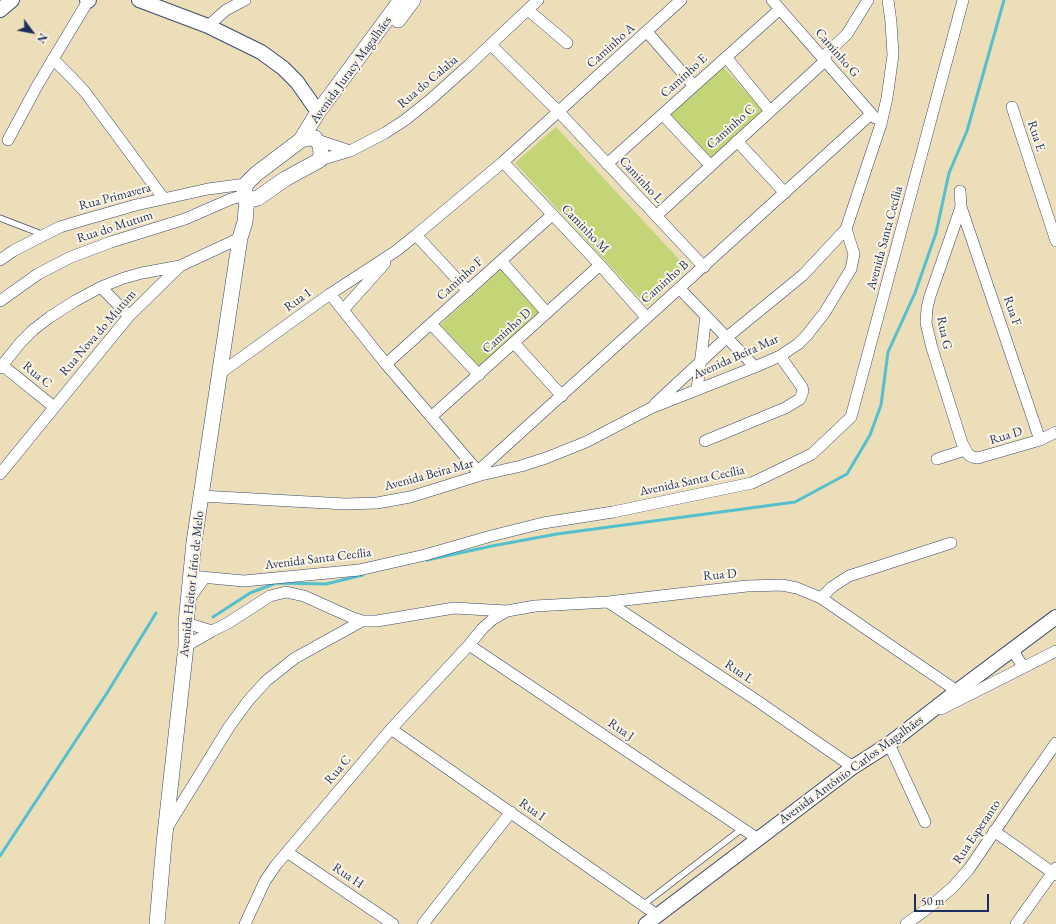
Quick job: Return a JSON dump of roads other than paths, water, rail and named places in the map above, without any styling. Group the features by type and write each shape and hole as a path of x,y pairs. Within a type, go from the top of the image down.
{"main road":[{"name":"Avenida Juracy Magalhães","path":"311,140 318,112 401,0"},
{"name":"Avenida Juracy Magalhães","path":"311,140 340,98 413,0"},
{"path":"311,140 321,148 320,160 285,179 264,194 254,199 240,192 256,174 311,140"},
{"name":"Avenida Heitor Lírio de Melo","path":"240,192 245,222"},
{"name":"Avenida Heitor Lírio de Melo","path":"157,924 186,646 188,601 198,576 194,542 240,238 245,222 264,194"}],"street":[{"path":"0,10 12,0"},
{"path":"8,140 52,59 88,0"},
{"path":"208,26 226,10 245,0"},
{"name":"Rua do Calaba","path":"320,160 350,151 391,129 415,112 491,45 538,0"},
{"name":"Caminho A","path":"559,112 681,0"},
{"name":"Caminho G","path":"772,0 880,124"},
{"name":"Caminho C","path":"656,216 824,59 847,34 868,0"},
{"name":"Avenida Beira Mar","path":"651,408 726,338 803,275 846,230 887,98 893,56 888,0"},
{"name":"Avenida Santa Cecília","path":"198,576 244,581 359,570 425,555 543,523 614,512 752,483 812,454 851,417 963,0"},
{"path":"146,1 208,26 260,52 283,68 297,82 318,112"},
{"name":"Caminho E","path":"607,164 780,9"},
{"path":"528,10 567,43"},
{"path":"647,32 694,86"},
{"name":"Caminho L","path":"491,45 559,112 704,267"},
{"path":"726,57 770,111"},
{"path":"52,59 85,92 164,198"},
{"name":"Rua E","path":"1012,107 1056,241"},
{"name":"Rua 1","path":"219,374 330,294 396,251 503,162 559,112"},
{"name":"Caminho B","path":"479,474 646,317 704,267 871,114"},
{"path":"663,115 710,165"},
{"path":"311,140 350,151"},
{"path":"737,141 785,193"},
{"name":"Caminho M","path":"503,162 600,265 646,317"},
{"name":"Rua Primavera","path":"0,260 13,251 60,228 118,210 164,198 208,189 240,192"},
{"name":"Rua F","path":"960,191 961,207 1040,440"},
{"name":"Rua do Mutum","path":"0,301 38,274 71,257 111,242 185,219 240,192"},
{"name":"Rua G","path":"961,207 930,296 927,308 926,323 932,348 963,446"},
{"name":"Caminho F","path":"386,364 552,215"},
{"name":"Avenida Beira Mar","path":"201,496 361,504 410,497 479,474 521,466 565,450 601,434 651,408 780,356 798,344 807,336 826,312 846,280 851,269 854,254 846,230"},
{"path":"416,235 468,291"},
{"name":"Rua Nova do Mutum","path":"0,474 128,316 180,266 240,238"},
{"name":"Rua 1","path":"343,310 396,251"},
{"path":"501,261 547,313"},
{"name":"Caminho D","path":"431,417 600,265"},
{"path":"1,366 21,342 50,317 75,301 101,287 124,278 180,266"},
{"path":"101,287 128,316"},
{"path":"679,288 755,367"},
{"path":"330,294 386,364 479,474"},
{"path":"697,390 699,362 706,316"},
{"path":"431,324 480,374"},
{"path":"514,343 562,396"},
{"path":"705,441 780,411 800,399 803,391 802,387 780,356"},
{"name":"Rua C","path":"1,366 54,407"},
{"name":"Rua D","path":"963,446 972,457 978,458 1040,440 1056,432"},
{"path":"937,459 963,446"},
{"path":"821,598 832,587 849,576 951,543"},
{"name":"Rua D","path":"469,645 482,629 493,619 507,611 551,604 608,602 684,592 763,585 782,585 797,588 821,598 957,691"},
{"path":"186,646 212,631 228,624 270,596 286,592 304,596 362,621 377,621 454,608 507,611"},
{"name":"Rua L","path":"608,602 756,700 853,767"},
{"name":"Avenida Antônio Carlos Magalhães","path":"652,920 853,767 889,744 1056,617"},
{"path":"166,829 229,727 248,701 266,681 295,658 362,621"},
{"path":"186,622 212,631"},
{"name":"Rua C","path":"245,924 266,881 276,865 390,729 469,645"},
{"name":"Rua J","path":"469,645 758,839"},
{"path":"1012,649 1023,667"},
{"path":"922,719 1056,651"},
{"name":"Rua I","path":"390,729 643,905 652,920"},
{"name":"Rua Esperanto","path":"906,924 942,897 970,869 994,831 1056,743"},
{"path":"889,744 925,822"},
{"path":"423,924 510,812"},
{"path":"994,831 1055,872 1016,924"},
{"name":"Rua H","path":"287,852 393,924"}],"lane":[{"path":"0,218 44,235"},
{"path":"643,905 743,828"}],"waterway":[{"path":"427,560 557,534 795,502 847,474 870,435 881,405 888,352 915,293 936,233 949,173 967,131 1004,0"},
{"path":"213,617 250,593 276,583 326,584 363,575"},
{"path":"0,856 107,693 156,613"}]}
